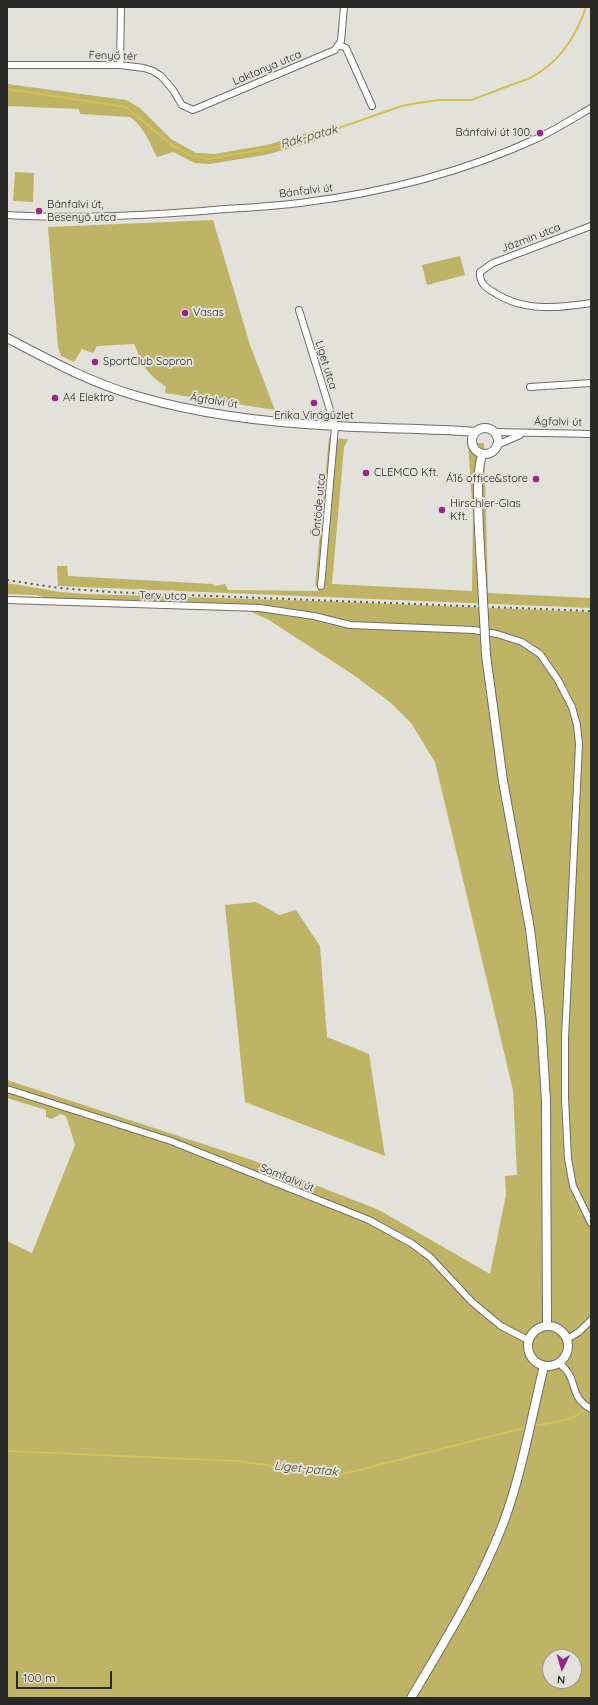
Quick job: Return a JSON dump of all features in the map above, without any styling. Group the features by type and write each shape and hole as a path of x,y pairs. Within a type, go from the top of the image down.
{"main road":[{"name":"Ágfalvi út","path":"7,338 85,378 137,396 218,413 335,426 476,432"},
{"path":"480,455 492,452 497,445 498,438 495,432 486,428 476,432 472,440 480,455 478,482 486,655 503,781 530,929 541,1021 546,1101 547,1326"},
{"name":"Ágfalvi út","path":"431,430 457,434 472,440"},
{"path":"547,1326 560,1330 567,1339 568,1350 560,1364 544,1366 530,1357 528,1351 528,1340 536,1330 547,1326"},
{"path":"411,1698 462,1613 487,1563 513,1494 544,1366"}],"street":[{"path":"120,65 121,7"},
{"path":"344,7 340,45 346,48 372,106"},
{"name":"Laktanya utca","path":"200,108 335,50 340,45"},
{"name":"Fenyő tér","path":"7,65 120,65 144,68 153,71 173,90 182,105 194,110 200,108"},
{"name":"Bánfalvi út","path":"7,215 68,217 162,214 281,205 342,197 398,185 503,153 546,134 591,108"},
{"name":"Jázmin utca","path":"591,226 494,263 480,272 480,277 484,285 509,302 541,307 591,303"},
{"name":"Liget utca","path":"299,310 335,426"},
{"path":"530,387 591,383"},
{"name":"Öntöde utca","path":"321,586 335,426"},
{"name":"Ágfalvi út","path":"495,432 591,434"},
{"name":"Ágfalvi út","path":"497,445 525,433"},
{"name":"Terv utca","path":"7,600 260,608 317,617 350,625 474,630 498,634 516,640 540,654 558,680 572,707 577,725 578,744 565,1038 565,1098 568,1159 573,1186 591,1223"},
{"name":"Somfalvi út","path":"7,1089 170,1141 369,1220 411,1243 430,1257 472,1302 501,1326 528,1340"},
{"path":"567,1339 579,1332 591,1320"},
{"path":"560,1364 569,1371 574,1383 575,1394 588,1407"}],"shaded area":[{"path":"7,84 126,100 140,108 171,139 196,153 214,154 267,145 314,131 316,141 265,155 209,164 195,163 173,152 157,157 143,130 130,117 80,114 79,109 7,106"},
{"path":"15,172 34,173 33,202 13,201"},
{"path":"213,220 250,345 275,410 165,393 166,387 149,373 134,344 97,346 93,353 82,349 74,362 61,356 58,347 48,227"},
{"path":"460,256 465,275 427,285 422,265"},
{"path":"329,438 348,439 344,447 332,584 472,591 473,517 468,443 484,443 488,593 591,598 591,608 58,586 57,566 67,566 68,576 213,584 214,586 225,584 228,590 318,591 318,586 315,586"},
{"path":"7,583 60,592 86,594 317,601 591,612 591,1698 7,1698 7,1241 32,1253 75,1145 66,1116 60,1114 52,1119 46,1117 46,1110 7,1098 7,1080 252,1160 379,1210 490,1274 506,1195 505,1176 517,1175 513,1090 435,762 411,723 391,703 355,676 269,620 240,607 52,599 36,595 7,594"},
{"path":"256,902 279,915 296,910 320,946 327,1037 369,1054 385,1156 245,1102 225,905"}],"waterway":[{"name":"Rák-patak","path":"7,89 126,107 173,146 190,155 209,159 276,147 321,134 402,106 439,100 471,100 530,78 550,65 558,57 572,39 586,7"},
{"name":"Liget-patak","path":"533,1426 558,1422 573,1417 586,1408 591,1401"},
{"name":"Liget-patak","path":"7,1451 237,1461 339,1475 528,1427"}],"railway":[{"path":"7,580 59,588 111,592 591,611"}],"place":[{"name":"Bánfalvi út 100.","path":"540,133"},
{"name":"Bánfalvi út, Besenyő utca","path":"39,211"},
{"name":"Vasas","path":"185,313"},
{"name":"SportClub Sopron","path":"95,362"},
{"name":"A4 Elektro","path":"55,398"},
{"name":"Erika Virágüzlet","path":"314,403"},
{"name":"CLEMCO Kft.","path":"366,473"},
{"name":"Á16 office&store","path":"536,479"},
{"name":"Hirschler-Glas Kft.","path":"442,510"}]}
